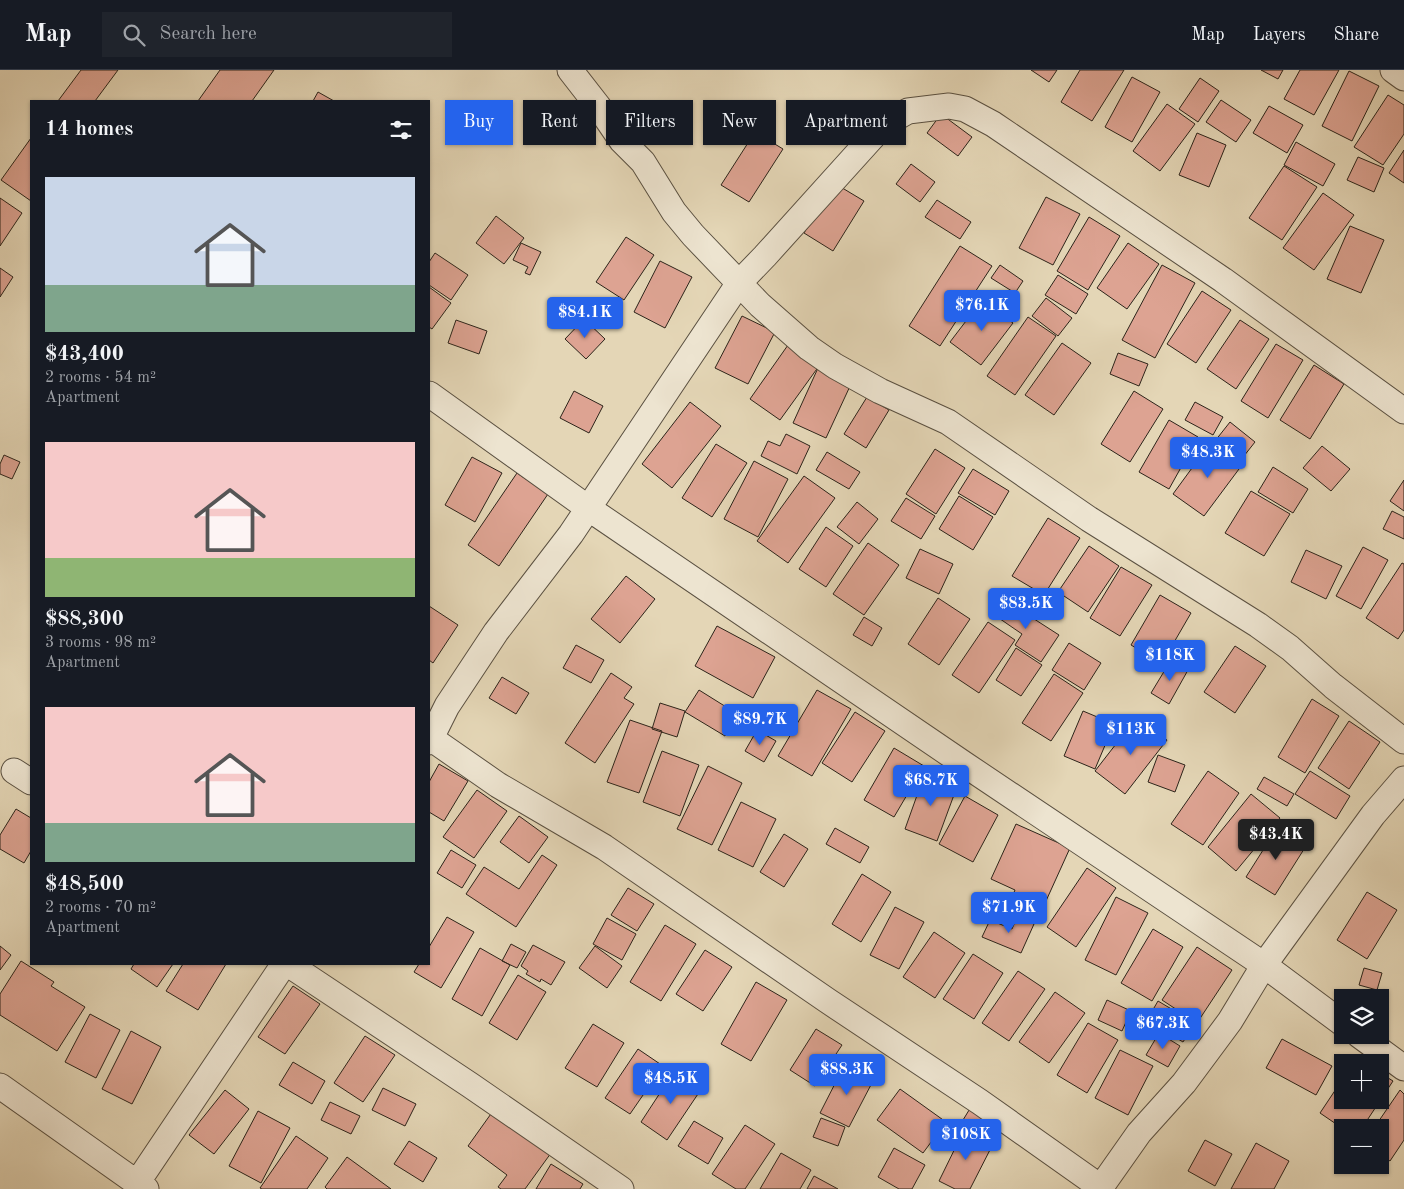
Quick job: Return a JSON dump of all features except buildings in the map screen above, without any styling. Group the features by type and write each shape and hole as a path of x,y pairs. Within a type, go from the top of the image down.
{"street":[{"path":"570,70 622,141 643,162 674,212 693,235 760,305 809,348 835,366 880,391 948,422 1089,520 1258,625 1290,648 1333,686 1404,741"},
{"path":"1393,70 1404,78"},
{"path":"430,737 447,706 496,632 571,534 739,282 765,256 877,132 892,120 908,111 949,106 965,109 993,124 1223,280 1404,411"},
{"path":"430,395 588,508 972,770 1264,965 1334,1017"},
{"path":"430,740 498,785 604,847 828,1001 980,1102 1093,1186 1196,1068 1230,1021 1264,965 1372,815 1404,779"},
{"path":"0,1086 142,1186 283,965"},
{"path":"290,965 621,1189"},
{"path":"1371,1044 1404,1068"}]}
